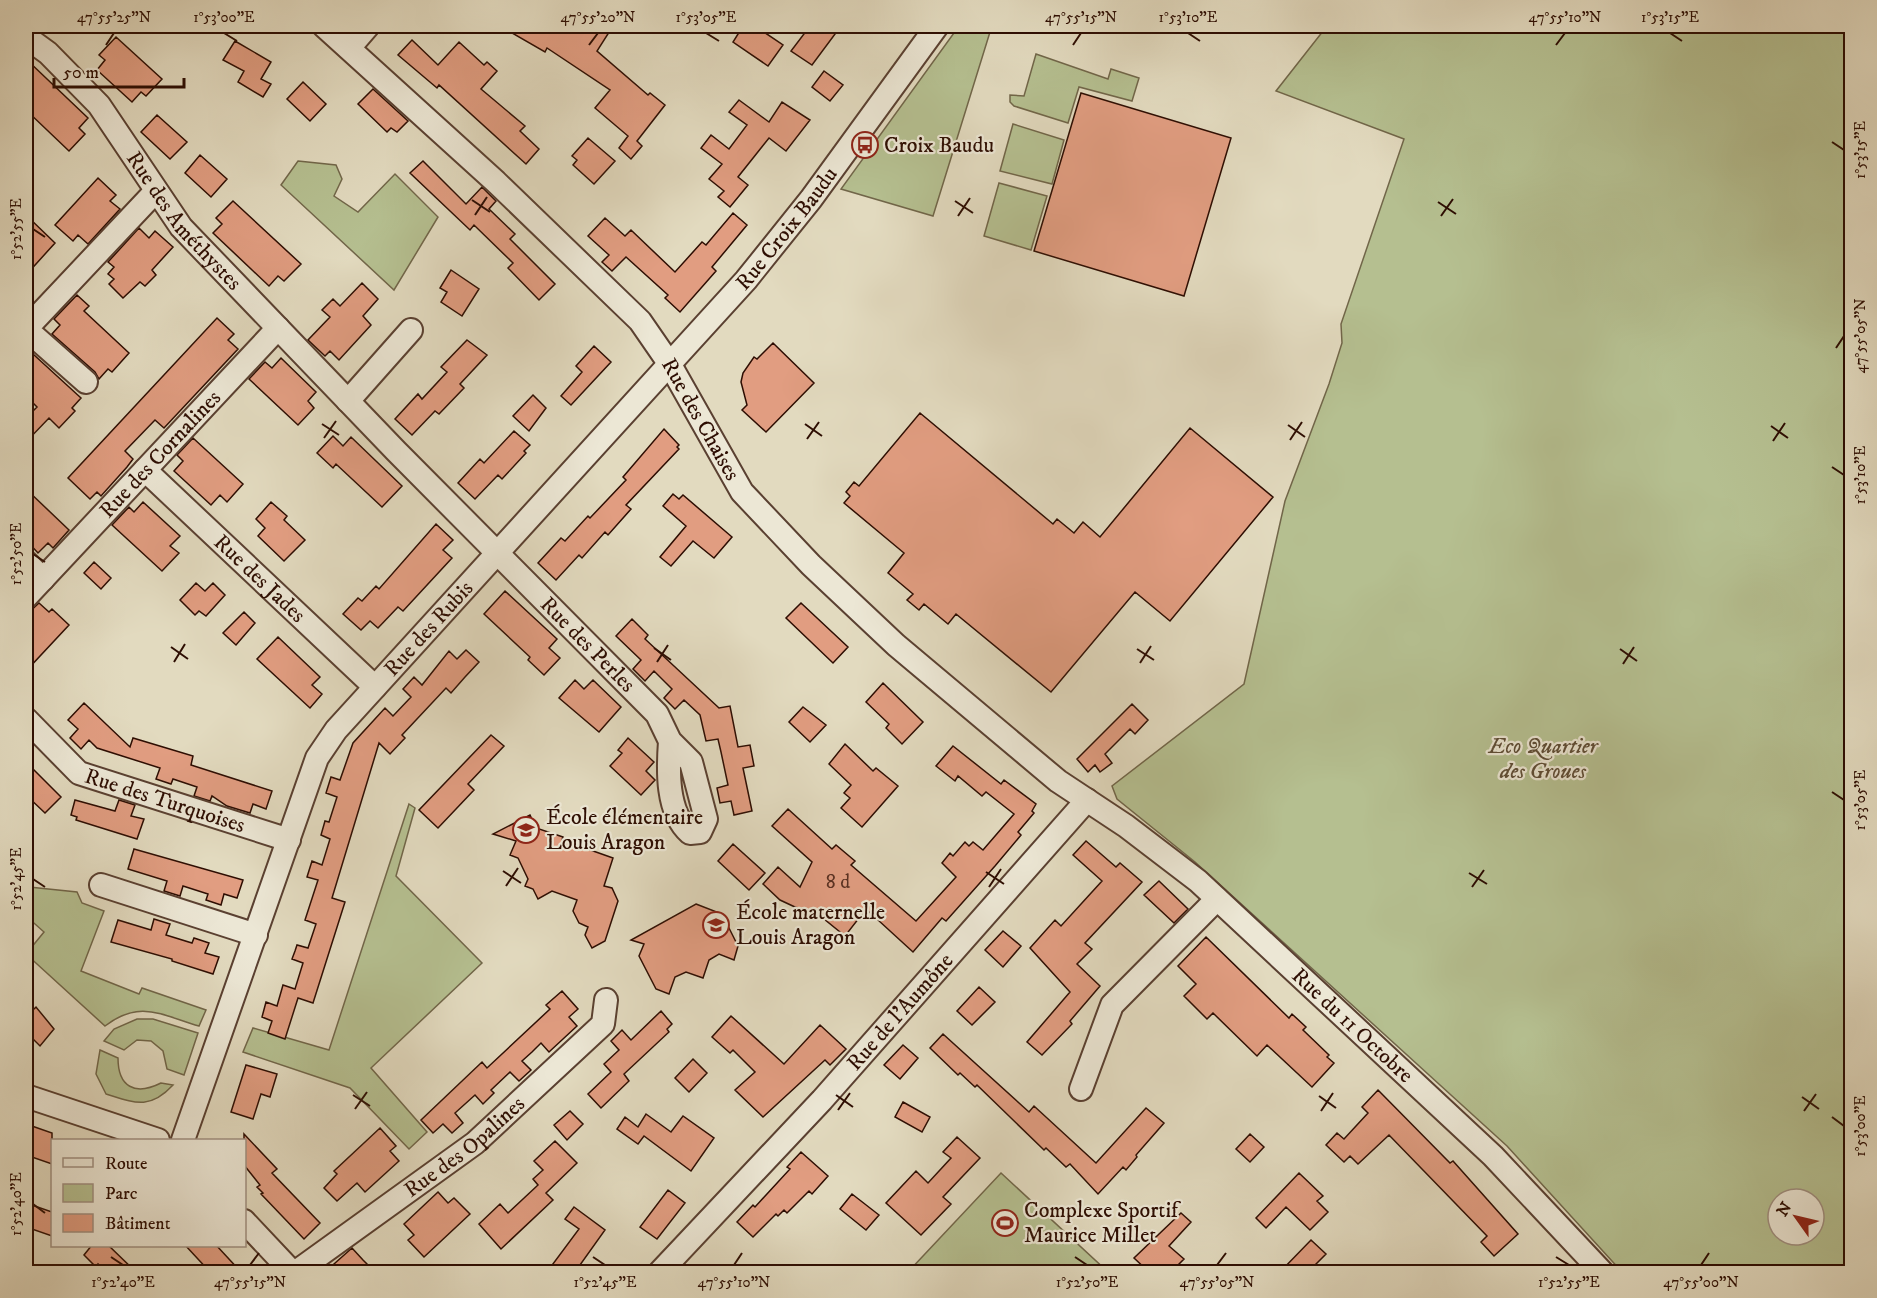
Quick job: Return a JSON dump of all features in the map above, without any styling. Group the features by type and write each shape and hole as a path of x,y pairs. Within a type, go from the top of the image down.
{"street":[{"name":"Rue des Chaises","path":"324,26 614,294 644,326 669,363 742,492 773,527 896,645 1058,781 1087,800"},
{"path":"349,48 368,26"},
{"name":"Rue Croix Baudu","path":"669,363 746,280 811,199 936,26"},
{"name":"Rue des Améthystes","path":"26,37 48,53 99,105 155,192 181,227 348,401 498,551"},
{"path":"86,382 26,329 155,192"},
{"name":"Rue des Cornalines","path":"26,597 278,328"},
{"path":"348,401 411,330"},
{"name":"Rue des Rubis","path":"183,1139 317,758 336,730 669,363"},
{"name":"Rue des Jades","path":"145,470 375,687"},
{"name":"Rue des Perles","path":"498,551 657,714 670,741"},
{"path":"26,562 43,579"},
{"name":"Rue des Turquoises","path":"26,719 79,773 290,840"},
{"name":"Rue du 11 Octobre","path":"1087,800 1126,826 1217,899 1493,1156 1602,1272"},
{"name":"Rue de l'Aumône","path":"660,1272 822,1100 1087,800"},
{"path":"100,885 256,935"},
{"path":"1081,1089 1112,1005 1217,899"},
{"name":"Rue des Opalines","path":"294,1272 475,1143 603,1024 606,1000"},
{"path":"26,1096 155,1139"},
{"path":"246,1223 294,1272"}],"green space":[{"path":"959,26 970,26 990,32 933,216 841,189"},
{"name":"Eco Quartier des Groues","path":"1327,26 1851,26 1851,1272 1622,1272 1507,1146 1195,862 1117,799 1112,786 1244,684 1285,501 1329,384 1342,343 1341,324 1404,139 1276,91"},
{"path":"1036,54 1108,79 1111,69 1139,78 1132,101 1079,87 1068,123 1014,106 1010,102 1010,95 1024,96"},
{"path":"1013,124 1064,140 1052,184 1000,171"},
{"path":"298,161 336,165 342,179 334,196 358,212 395,174 438,217 394,290 281,185"},
{"path":"999,183 1047,196 1031,250 984,236"},
{"path":"409,804 415,808 396,876 482,963 371,1068 427,1132 409,1149 350,1088 243,1052 253,1028 329,1050"},
{"path":"29,887 77,892 82,903 104,911 81,971 139,994 142,988 206,1010 199,1026 162,1014 140,1011 129,1013 105,1026 26,954 44,932 26,916 26,891"},
{"path":"137,1019 153,1019 198,1033 184,1075 167,1069 163,1051 151,1041 137,1040 124,1050 104,1041 114,1029"},
{"path":"100,1050 118,1058 121,1076 130,1086 143,1089 161,1083 173,1085 157,1098 142,1102 106,1094 96,1074"},
{"name":"Complexe Sportif Maurice Millet","path":"1001,1173 1108,1272 908,1272"}],"building":[{"path":"500,26 613,26 597,51 648,95 650,93 665,105 637,141 642,146 631,159 619,148 628,136 595,108 610,90 547,48 545,52"},
{"path":"743,26 755,26 783,45 768,66 733,42"},
{"path":"810,26 841,26 812,65 791,51"},
{"path":"116,37 162,79 146,96 141,92 132,102 97,70 105,60 99,55"},
{"path":"412,40 438,65 459,42 484,65 487,62 497,71 481,89 525,126 520,131 539,149 526,164 439,85 437,88 398,55"},
{"path":"235,41 271,62 261,79 271,84 263,97 238,82 244,71 223,60"},
{"path":"26,59 88,118 79,128 85,134 69,151 26,110"},
{"path":"824,71 843,85 830,101 812,87"},
{"path":"303,82 326,104 310,121 287,99"},
{"path":"373,89 408,121 397,132 391,128 387,132 358,104"},
{"path":"1081,93 1231,138 1184,296 1034,251"},
{"path":"739,100 769,122 782,102 810,120 786,151 769,138 738,177 748,185 730,207 718,197 724,191 709,179 722,164 701,148 711,135 729,149 747,125 729,112"},
{"path":"157,115 187,142 170,159 141,132"},
{"path":"588,138 615,161 594,184 573,165 577,160 572,156"},
{"path":"200,155 227,179 211,197 185,173"},
{"path":"423,161 466,204 482,187 496,201 489,209 515,234 510,239 555,284 539,300 508,268 513,263 474,225 470,230 410,173"},
{"path":"98,178 116,195 110,201 120,209 88,244 78,235 73,241 55,225"},
{"path":"233,201 301,264 284,281 278,276 269,286 213,233 222,224 216,218"},
{"path":"733,213 747,225 712,267 716,271 680,312 665,298 668,295 626,257 612,271 602,262 609,255 588,236 605,218 625,236 631,230 675,272 702,242 706,245"},
{"path":"26,215 55,243 26,275"},
{"path":"139,228 149,238 155,231 173,247 152,270 156,275 145,286 140,282 123,298 109,284 114,279 108,274 114,267 108,262"},
{"path":"451,270 479,289 462,316 441,302 447,292 440,288"},
{"path":"362,283 378,299 363,316 371,325 339,360 330,351 325,356 308,340 330,317 322,310 333,299 340,306"},
{"path":"77,295 89,306 84,311 129,353 112,372 108,369 99,379 95,372 52,334 60,325 54,319"},
{"path":"217,318 234,334 228,340 238,349 164,428 155,420 125,451 133,459 127,467 101,496 97,492 90,499 68,478"},
{"path":"467,340 487,355 460,384 464,388 439,414 435,411 412,435 395,419 418,394 422,399 447,372 441,367"},
{"path":"773,343 814,383 766,432 742,410 747,405 741,382 743,373 754,357 757,359"},
{"path":"594,346 611,362 571,405 561,396 582,372 576,366"},
{"path":"33,354 81,398 72,408 75,411 59,428 49,418 26,442 26,418 37,407 26,396 26,362"},
{"path":"281,358 316,392 308,401 314,408 298,425 249,379 265,362 272,368"},
{"path":"533,395 546,408 529,431 513,416"},
{"path":"920,413 1053,524 1057,519 1074,533 1083,522 1100,537 1190,428 1273,497 1170,621 1135,592 1051,692 956,614 948,624 924,604 919,610 907,600 913,594 888,573 904,553 844,503 850,496 846,492 854,482 859,486"},
{"path":"664,429 679,445 677,447 679,449 626,505 631,509 608,535 605,532 582,558 579,555 556,580 538,563 561,538 565,541 588,516 590,518 626,480 623,477"},
{"path":"514,431 530,445 524,451 526,453 502,479 498,475 475,499 458,483 480,459 484,463"},
{"path":"333,436 343,446 351,437 402,486 382,507 336,464 333,468 317,453"},
{"path":"193,438 243,484 227,502 220,495 211,505 174,471 183,461 177,455"},
{"path":"26,489 69,530 53,548 48,543 38,553 26,540"},
{"path":"673,494 679,499 683,495 732,537 714,558 693,541 671,566 660,557 686,526 663,506"},
{"path":"143,502 180,536 170,546 179,553 162,571 112,525 129,507 134,512"},
{"path":"271,502 287,516 284,520 305,540 284,561 258,536 265,528 256,519"},
{"path":"436,524 453,540 443,550 452,558 403,611 398,607 378,628 370,621 361,630 343,614 358,598 362,601 376,586 379,589"},
{"path":"94,562 111,578 101,589 84,573"},
{"path":"196,583 205,591 213,583 225,595 206,616 199,611 195,615 180,600"},
{"path":"505,591 557,639 549,648 560,658 544,675 528,660 530,657 484,614"},
{"path":"39,603 49,612 52,609 69,625 26,671 26,615"},
{"path":"801,603 848,647 833,663 786,618"},
{"path":"244,612 255,623 236,645 223,633"},
{"path":"632,619 648,635 645,639 719,708 730,706 738,747 750,745 754,766 743,768 752,811 734,815 731,801 720,803 717,788 728,785 721,752 718,739 706,741 700,715 684,700 675,709 664,698 672,689 654,671 645,681 633,669 641,660 616,636"},
{"path":"278,637 320,677 312,685 322,694 310,708 257,659"},
{"path":"466,650 479,662 451,693 446,688 402,735 405,738 390,754 379,743 332,898 345,902 313,1003 298,998 285,1039 268,1033 272,1021 262,1017 266,1002 277,1006 283,985 295,989 303,963 292,959 297,945 308,948 316,924 305,920 318,880 307,877 312,861 322,865 330,839 321,835 325,821 329,822 337,797 326,793 331,777 340,780 353,743 385,708 393,716 411,697 403,689 414,677 422,685 449,651 457,659"},
{"path":"575,680 584,689 593,680 621,707 599,732 559,698"},
{"path":"883,683 923,722 902,744 886,728 889,724 866,702"},
{"path":"84,703 130,747 133,738 193,756 191,765 272,791 266,809 253,804 250,813 227,806 212,796 210,801 194,796 197,787 173,779 171,784 156,779 160,768 97,748 89,740 81,749 70,738 78,729 68,720"},
{"path":"1132,704 1148,720 1135,734 1130,729 1105,754 1112,763 1100,772 1095,765 1088,772 1077,759"},
{"path":"803,707 826,725 810,742 789,722"},
{"path":"491,735 504,746 468,784 474,790 438,828 419,810"},
{"path":"628,738 654,762 646,771 655,780 641,795 610,766 622,753 618,750"},
{"path":"845,744 873,771 876,768 898,786 862,827 841,808 850,798 844,793 851,785 829,764"},
{"path":"953,746 1001,784 1004,780 1036,804 1032,811 1034,813 1018,832 1021,835 946,921 942,918 913,952 866,909 845,936 814,911 812,915 780,900 763,884 778,867 800,887 812,862 772,826 788,809 832,849 836,845 855,861 851,865 916,921 956,877 942,863 950,853 953,856 965,842 969,846 973,842 983,850 1014,814 986,792 982,796 958,776 955,781 936,766"},
{"path":"26,762 61,797 45,813 26,795"},
{"path":"75,800 115,811 119,800 135,805 131,816 144,819 137,839 76,820 77,817 71,815"},
{"path":"530,815 536,828 613,858 604,886 612,888 618,901 605,941 592,948 585,935 588,927 579,923 573,911 577,900 552,891 538,899 533,889 525,886 528,879 518,858 510,855 516,841 493,834"},
{"path":"1086,841 1116,867 1120,863 1142,882 1085,943 1092,949 1077,964 1100,986 1070,1021 1072,1024 1042,1055 1027,1042 1070,992 1030,948 1055,920 1061,926 1102,881 1073,855"},
{"path":"733,844 765,873 749,890 718,861"},
{"path":"134,849 243,880 237,898 224,894 221,905 206,900 208,894 183,886 180,896 164,891 167,881 128,869"},
{"path":"1159,881 1188,909 1174,923 1144,895"},
{"path":"696,904 722,914 738,946 734,960 719,954 709,960 703,978 686,972 675,977 669,994 656,989 639,956 644,944 631,940"},
{"path":"154,919 170,924 166,935 192,943 194,938 209,943 205,953 219,957 213,974 172,961 172,959 111,942 118,920 151,930"},
{"path":"1003,931 1021,946 1003,967 985,950"},
{"path":"1206,937 1289,1018 1292,1014 1306,1027 1303,1030 1329,1055 1327,1057 1334,1063 1312,1087 1267,1045 1257,1056 1213,1013 1207,1019 1184,996 1196,984 1178,966"},
{"path":"979,987 995,1002 972,1025 957,1011"},
{"path":"562,991 578,1009 569,1017 577,1026 549,1052 541,1043 522,1061 531,1070 519,1081 510,1072 491,1090 494,1093 483,1104 475,1095 455,1113 463,1123 452,1133 443,1124 433,1133 421,1120 482,1062 487,1068 550,1009 546,1005"},
{"path":"26,1000 34,1009 36,1007 54,1029 40,1046 26,1032"},
{"path":"661,1011 672,1024 667,1029 669,1032 624,1074 629,1081 601,1108 588,1094 611,1072 604,1064 619,1050 611,1041 622,1030 631,1040"},
{"path":"731,1016 784,1064 820,1025 846,1049 830,1065 825,1060 763,1117 735,1090 755,1072 733,1050 730,1053 712,1037"},
{"path":"943,1034 1029,1112 1034,1106 1096,1163 1146,1108 1164,1123 1126,1170 1123,1167 1098,1194 1070,1164 1066,1167 1046,1148 1044,1150 977,1085 975,1087 960,1073 958,1075 930,1048"},
{"path":"903,1045 918,1058 900,1079 884,1065"},
{"path":"693,1059 707,1073 689,1092 675,1078"},
{"path":"246,1065 277,1074 270,1097 261,1094 253,1119 231,1112"},
{"path":"1378,1090 1450,1163 1453,1161 1518,1234 1494,1256 1481,1242 1487,1236 1389,1135 1358,1164 1350,1156 1344,1162 1326,1145 1337,1133 1344,1139 1368,1113 1362,1107"},
{"path":"903,1102 930,1117 922,1132 895,1117"},
{"path":"570,1111 583,1124 567,1140 554,1125"},
{"path":"646,1114 671,1132 683,1116 714,1138 691,1171 644,1136 638,1144 617,1129 625,1117 638,1127"},
{"path":"29,1125 52,1133 51,1164 26,1155"},
{"path":"380,1128 396,1146 390,1151 399,1161 365,1192 357,1183 337,1201 324,1188 337,1174 334,1171"},
{"path":"244,1134 277,1169 272,1173 320,1223 304,1239 261,1194 263,1193 257,1187 260,1185 246,1168 246,1139 244,1139"},
{"path":"1250,1134 1264,1147 1250,1162 1236,1149"},
{"path":"957,1137 980,1158 943,1197 951,1204 921,1235 886,1203 916,1171 928,1183 951,1158 943,1152"},
{"path":"555,1141 577,1163 546,1193 553,1200 501,1249 479,1224 500,1204 508,1213 538,1185 533,1179 543,1170 534,1161"},
{"path":"801,1152 828,1176 812,1194 809,1191 787,1213 784,1210 778,1216 776,1214 753,1237 737,1222 753,1205 755,1207 790,1169 787,1167"},
{"path":"1299,1173 1323,1196 1317,1201 1328,1212 1310,1230 1286,1207 1266,1228 1256,1218"},
{"path":"668,1190 685,1203 657,1239 640,1227"},
{"path":"438,1192 448,1203 454,1198 470,1214 424,1257 408,1240 414,1235 404,1224"},
{"path":"852,1194 879,1215 866,1230 840,1209"},
{"path":"26,1203 51,1212 51,1236 26,1227"},
{"path":"574,1207 605,1230 575,1272 547,1272 579,1229 565,1219"},
{"path":"1181,1213 1191,1222 1169,1246 1184,1259 1171,1272 1149,1272 1134,1258"},
{"path":"1311,1240 1326,1254 1308,1272 1280,1272"},
{"path":"90,1247 110,1247 136,1272 106,1272 98,1264 96,1267 84,1255"},
{"path":"187,1247 218,1247 241,1272 210,1272"},
{"path":"352,1248 375,1272 342,1272 334,1264"}],"place":[{"name":"Croix Baudu","path":"865,145"},
{"name":"École élémentaire Louis Aragon","path":"526,830"},
{"name":"École maternelle Louis Aragon","path":"716,925"},
{"name":"Complexe Sportif Maurice Millet","path":"1005,1223"}]}
